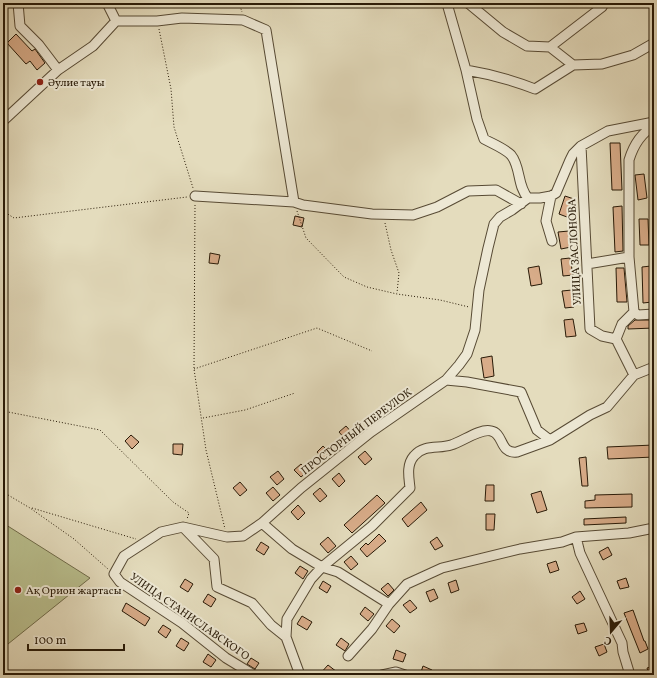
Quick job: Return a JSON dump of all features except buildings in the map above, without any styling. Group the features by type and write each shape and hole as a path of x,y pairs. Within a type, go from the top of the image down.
{"street":[{"path":"18,3 20,26 39,45 58,70"},
{"path":"107,3 116,21"},
{"path":"449,3 448,7 466,70 477,119 484,139 499,147 511,156 516,164 524,201"},
{"path":"468,3 503,32 527,46 550,47 573,65"},
{"path":"550,47 602,7 604,3"},
{"path":"3,121 58,70 93,46 116,21 157,21 182,18 243,20 266,30 294,202"},
{"path":"466,70 490,74 515,81 535,89 573,65 602,64 633,55 654,44"},
{"path":"195,196 294,202 329,209 413,215 437,207 468,191 496,190 524,201 551,196 556,193 573,154 581,146 608,131 654,122"},
{"path":"634,312 629,257 629,160 633,147 654,126"},
{"name":"УЛИЦА ЗАСЛОНОВА","path":"581,146 590,328 602,336 616,339"},
{"name":"УЛИЦА ЗАСЛОНОВА","path":"551,196 546,221 552,241"},
{"name":"ПРОСТОРНЫЙ ПЕРЕУЛОК","path":"114,574 124,556 161,532 183,527 227,537 243,536 262,523 300,488 371,432 446,380 466,354 474,330 478,309 479,290 494,224 500,216 524,201"},
{"path":"587,264 629,257"},
{"path":"634,312 638,315 654,314"},
{"path":"634,312 622,324 616,339 634,374"},
{"path":"300,675 286,637 287,620 311,579 322,567 372,526 410,488 409,470 414,456 422,450 430,447 450,446 475,434 491,430 497,433 505,448 512,452 550,440 590,415 607,407 634,374 654,368"},
{"path":"446,380 467,382 521,392 537,430 550,440"},
{"path":"262,523 292,549 322,567 338,572 389,604"},
{"path":"183,527 214,559 217,587 252,603 271,625 286,637"},
{"path":"348,656 372,629 389,604 407,584 442,568 520,549 562,542 576,536 629,533 654,528"},
{"path":"576,536 580,553 622,643 623,652 630,675"},
{"name":"УЛИЦА СТАНИСЛАВСКОГО","path":"114,574 120,582 182,623 226,658 254,675"},
{"path":"382,675 400,673"}],"path":[{"path":"239,3 242,7 243,20"},
{"path":"242,7 277,3"},
{"path":"157,21 171,89 174,127 195,196 194,369 206,450 227,537"},
{"path":"3,211 14,218 195,196"},
{"path":"294,202 306,238 344,277 366,287 397,294 440,300 478,309"},
{"path":"383,214 391,250 399,273 397,294"},
{"path":"194,369 317,328 372,351"},
{"path":"202,418 245,410 295,393"},
{"path":"3,411 100,430 173,502 189,513 183,527"},
{"path":"3,492 30,508 74,539 114,574"},
{"path":"30,508 144,542"}],"green space":[{"path":"3,523 90,578 3,648"}],"place":[{"name":"Әулие тауы","path":"40,82"},
{"name":"Ақ Орион жартасы","path":"18,590"}]}
